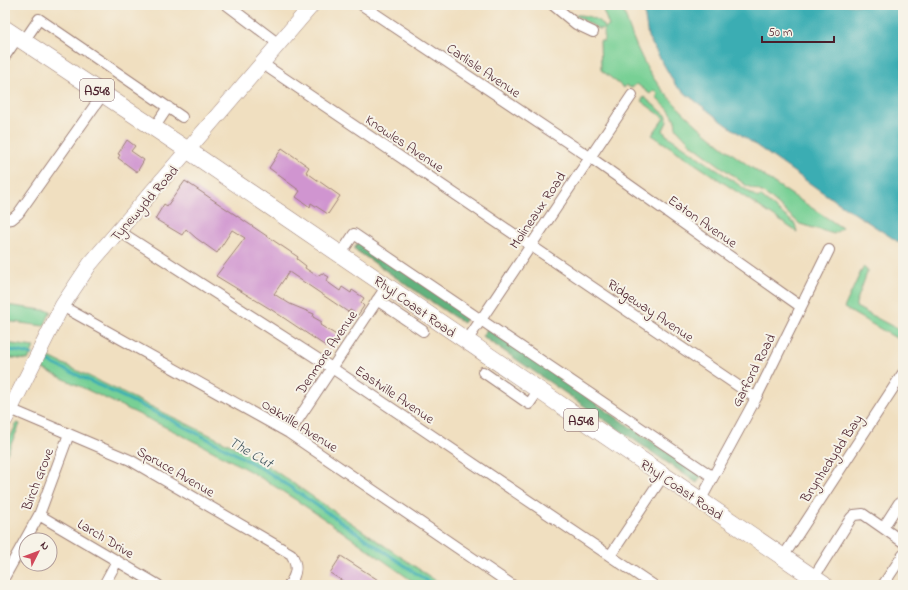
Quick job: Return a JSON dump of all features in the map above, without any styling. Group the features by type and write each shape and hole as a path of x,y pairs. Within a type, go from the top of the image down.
{"main road":[{"name":"Rhyl Coast Road","path":"16,36 189,151 340,255 382,293 466,342 783,557 815,582"}],"street":[{"path":"227,5 280,45"},
{"name":"Tynewydd Road","path":"7,414 62,306 90,264 280,45 312,5"},
{"name":"Carlisle Avenue","path":"362,5 590,158"},
{"path":"553,5 574,28 593,32"},
{"path":"5,56 16,36 39,19 182,117"},
{"name":"Knowles Avenue","path":"263,64 530,245"},
{"path":"5,220 12,219 18,214 103,94"},
{"name":"Molineaux Road","path":"466,342 632,95"},
{"path":"154,128 168,107"},
{"name":"Eaton Avenue","path":"590,158 800,306"},
{"name":"Eastville Avenue","path":"119,231 332,368 652,585"},
{"path":"340,255 354,234 713,477"},
{"name":"Ridgeway Avenue","path":"530,245 756,398"},
{"name":"Garford Road","path":"700,501 756,398 800,306 829,250"},
{"path":"382,293 423,331"},
{"name":"Denmore Avenue","path":"289,433 382,293"},
{"name":"Oakville Avenue","path":"62,306 289,433 512,585"},
{"path":"483,372 529,404 538,391"},
{"name":"Brynhedydd Bay","path":"783,557 903,374"},
{"name":"Spruce Avenue","path":"7,414 69,434 130,460 291,554 295,560 296,572 290,585"},
{"name":"Birch Grove","path":"5,576 39,515 69,434"},
{"path":"610,556 663,476"},
{"path":"883,528 899,503"},
{"path":"815,582 854,515 863,514 903,542"},
{"name":"Larch Drive","path":"39,515 158,585"},
{"path":"883,585 903,555"},
{"path":"104,585 117,561"}],"green space":[{"path":"601,5 622,5 637,48 654,78 679,108 699,127 746,164 842,228 834,234 800,224 768,196 747,186 691,144 676,128 676,123 672,115 656,98 658,94 654,90 650,94 637,84 631,88 626,85 624,88 601,70 600,41 604,41 604,29 599,29 575,15 592,17 596,19 604,28 609,26"},
{"path":"644,97 667,116 667,122 663,130 665,134 758,198 760,196 795,224 797,232 652,135 664,118 641,101"},
{"path":"359,241 468,315 463,323 354,249"},
{"path":"863,267 867,270 867,273 856,303 856,307 903,332 903,342 844,308"},
{"path":"5,305 51,311 44,326 5,321"},
{"path":"487,329 702,476 697,483 482,336"},
{"path":"5,343 34,347 28,360 5,357"},
{"path":"47,356 253,456 442,585 418,585 316,513 253,473 175,432 41,368"},
{"path":"17,423 20,424 5,458 5,448"}],"water":[{"path":"643,5 903,5 903,245 825,194 720,120 676,86 648,37"}],"building":[{"path":"127,140 135,146 131,151 144,160 137,172 118,158 120,155 118,154"},
{"path":"282,148 309,167 306,172 340,196 328,214 311,203 310,207 296,197 300,191 269,168"},
{"path":"185,181 298,257 297,259 306,266 305,268 317,276 322,273 329,277 326,281 340,291 342,287 351,293 352,290 364,298 361,303 364,306 358,315 350,310 348,312 289,272 274,294 290,304 314,314 313,317 322,322 320,325 338,336 330,349 272,310 216,276 245,238 232,230 217,253 186,229 182,235 155,219 164,204 167,206"},
{"path":"341,556 386,585 349,585 330,573"}],"waterway":[{"name":"The Cut","path":"5,349 31,354"},
{"name":"The Cut","path":"45,360 187,429 271,474 433,585"}]}
